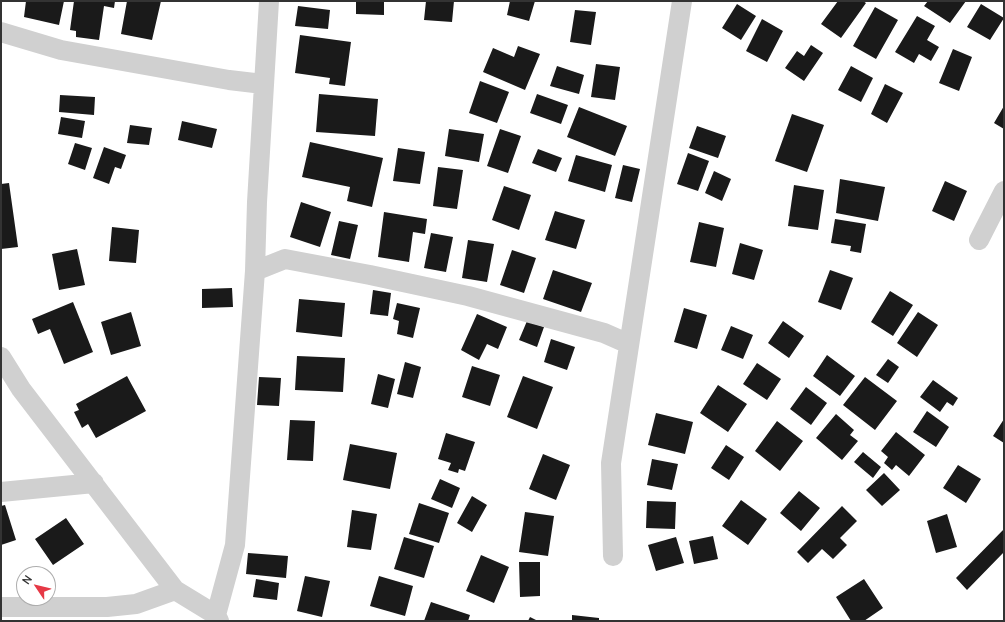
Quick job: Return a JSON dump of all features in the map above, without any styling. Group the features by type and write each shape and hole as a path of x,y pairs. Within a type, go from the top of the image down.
{"street":[{"path":"1,357 21,389 175,590 218,618 235,545 255,271 263,84 269,1"},
{"path":"613,556 611,463 682,1"},
{"path":"1,32 61,50 229,80 263,84"},
{"path":"979,240 1004,191"},
{"path":"255,271 285,259 370,275 468,296 604,333 629,344"},
{"path":"1,492 94,483"},
{"path":"1,607 107,607 136,604 175,590"}],"building":[{"path":"26,1 64,1 59,25 24,17"},
{"path":"74,1 115,1 114,8 104,6 99,40 76,37 76,31 70,30"},
{"path":"127,1 161,1 152,40 121,34"},
{"path":"356,1 384,1 384,15 356,14"},
{"path":"426,1 454,1 452,22 424,20"},
{"path":"510,1 535,1 529,21 507,15"},
{"path":"838,1 863,1 866,3 841,38 821,24"},
{"path":"928,1 966,1 950,23 924,6"},
{"path":"737,4 756,16 741,40 722,28"},
{"path":"981,4 1004,18 990,40 967,27"},
{"path":"298,6 330,10 328,29 295,26"},
{"path":"875,7 898,20 876,59 853,46"},
{"path":"575,10 596,12 591,45 570,42"},
{"path":"917,16 935,26 927,40 939,47 931,61 919,54 914,63 895,52"},
{"path":"762,19 783,31 767,62 746,51"},
{"path":"300,35 351,42 345,86 329,84 330,78 295,73"},
{"path":"811,45 823,53 804,81 785,68 797,51 804,56"},
{"path":"518,46 540,54 525,90 483,72 493,48 514,57"},
{"path":"953,49 972,57 959,91 939,83"},
{"path":"596,64 620,67 615,100 591,97"},
{"path":"557,66 584,75 579,94 550,86"},
{"path":"851,66 873,78 861,102 838,90"},
{"path":"480,81 509,92 497,123 469,113"},
{"path":"885,84 903,93 887,123 871,114"},
{"path":"319,94 378,99 375,136 316,132"},
{"path":"537,94 568,105 561,124 530,113"},
{"path":"60,95 95,97 94,115 59,112"},
{"path":"1004,106 1004,129 994,123"},
{"path":"579,107 627,126 615,156 567,137"},
{"path":"792,114 824,125 807,172 775,161"},
{"path":"61,117 85,121 82,138 58,134"},
{"path":"182,121 217,129 212,148 178,140"},
{"path":"130,125 152,128 149,145 127,143"},
{"path":"697,126 726,136 718,158 689,148"},
{"path":"449,129 484,134 479,162 445,156"},
{"path":"500,129 521,136 508,173 487,166"},
{"path":"310,142 383,158 372,207 347,201 350,187 302,177"},
{"path":"75,143 92,148 85,170 68,164"},
{"path":"104,147 126,155 121,169 115,167 109,184 93,178"},
{"path":"398,148 425,152 420,184 393,181"},
{"path":"538,149 562,158 556,172 532,163"},
{"path":"688,153 709,161 698,191 677,184"},
{"path":"576,155 612,165 605,192 568,181"},
{"path":"623,165 640,169 632,202 615,198"},
{"path":"438,167 463,170 457,209 433,206"},
{"path":"714,171 731,179 722,201 705,193"},
{"path":"840,179 885,187 878,221 836,213"},
{"path":"945,181 967,191 954,221 932,211"},
{"path":"9,183 18,247 1,249 1,184"},
{"path":"794,185 824,190 818,230 788,226"},
{"path":"504,186 531,195 519,230 492,220"},
{"path":"301,202 331,212 320,247 290,237"},
{"path":"555,211 585,220 576,249 545,240"},
{"path":"384,212 427,219 425,234 413,232 409,262 378,257"},
{"path":"835,219 866,224 861,253 850,251 851,246 831,243"},
{"path":"339,221 358,225 350,259 331,255"},
{"path":"699,222 724,228 716,267 690,262"},
{"path":"112,227 139,230 136,263 109,261"},
{"path":"431,233 453,237 446,272 424,268"},
{"path":"468,240 494,244 487,282 462,278"},
{"path":"740,243 763,250 754,280 732,274"},
{"path":"77,249 85,285 59,290 52,254"},
{"path":"512,250 536,258 524,293 500,285"},
{"path":"553,270 592,283 581,312 543,299"},
{"path":"830,270 853,278 841,310 818,302"},
{"path":"232,288 233,307 202,308 202,289"},
{"path":"373,290 391,293 388,316 370,314"},
{"path":"890,291 913,305 893,336 871,322"},
{"path":"299,299 345,303 342,337 296,332"},
{"path":"73,302 93,352 64,364 50,329 38,334 32,319"},
{"path":"397,303 420,308 413,338 397,334 399,321 393,319"},
{"path":"684,308 707,315 697,349 674,342"},
{"path":"131,312 141,346 111,355 101,322"},
{"path":"918,312 938,325 917,357 897,343"},
{"path":"477,314 507,327 498,349 487,344 479,360 461,350"},
{"path":"527,321 544,327 537,347 519,340"},
{"path":"783,321 804,336 789,358 768,343"},
{"path":"731,326 753,335 743,359 721,350"},
{"path":"551,339 575,347 567,370 544,362"},
{"path":"827,355 855,376 840,396 813,376"},
{"path":"297,356 345,358 343,392 295,390"},
{"path":"888,359 899,367 888,383 876,375"},
{"path":"405,362 421,367 413,398 397,394"},
{"path":"757,363 781,379 767,400 743,384"},
{"path":"472,366 500,375 490,406 462,397"},
{"path":"378,374 395,379 388,408 371,404"},
{"path":"127,376 146,411 96,438 88,424 82,428 74,412 79,410 76,404"},
{"path":"523,376 553,387 537,429 507,417"},
{"path":"259,377 281,378 279,406 257,405"},
{"path":"865,377 897,401 875,430 843,405"},
{"path":"933,380 958,398 953,406 947,402 940,412 920,397"},
{"path":"718,385 747,404 728,432 700,413"},
{"path":"806,387 827,403 811,425 790,409"},
{"path":"927,411 949,427 936,447 913,432"},
{"path":"656,413 693,422 685,454 648,445"},
{"path":"836,414 854,430 850,435 858,441 842,460 816,438"},
{"path":"1004,419 1004,443 993,436"},
{"path":"290,420 315,421 313,461 287,460"},
{"path":"777,421 803,441 780,471 755,451"},
{"path":"896,432 925,455 909,476 896,465 892,470 884,463 888,457 881,451"},
{"path":"446,433 475,442 465,471 459,469 458,473 448,470 451,463 438,459"},
{"path":"350,444 397,453 390,489 343,480"},
{"path":"726,445 744,457 729,480 711,468"},
{"path":"863,452 881,467 873,478 854,462"},
{"path":"543,454 570,465 556,500 529,489"},
{"path":"652,459 678,464 672,490 647,485"},
{"path":"958,465 981,479 966,503 943,488"},
{"path":"884,473 900,490 882,506 866,490"},
{"path":"440,479 460,488 452,508 431,499"},
{"path":"799,491 820,508 801,531 780,513"},
{"path":"472,496 487,505 472,532 457,523"},
{"path":"741,500 767,519 748,545 722,526"},
{"path":"647,501 676,502 675,529 646,528"},
{"path":"419,503 449,513 439,543 409,534"},
{"path":"5,505 16,540 1,545 1,506"},
{"path":"842,506 857,521 840,538 847,545 833,559 822,549 808,563 797,552"},
{"path":"352,510 377,514 371,550 347,547"},
{"path":"525,512 554,516 548,556 519,552"},
{"path":"947,514 957,547 936,553 927,521"},
{"path":"66,518 84,544 53,565 35,539"},
{"path":"1004,529 1004,552 967,590 956,578"},
{"path":"713,536 718,559 694,564 689,541"},
{"path":"404,537 434,546 424,578 394,569"},
{"path":"676,537 684,563 656,571 648,545"},
{"path":"248,553 288,556 286,578 246,574"},
{"path":"481,555 509,567 494,603 466,591"},
{"path":"519,562 540,562 540,596 520,597"},
{"path":"305,576 330,581 322,617 297,611"},
{"path":"379,576 413,586 405,616 370,606"},
{"path":"256,579 279,583 277,600 253,597"},
{"path":"864,579 883,608 864,621 851,621 836,597"},
{"path":"431,602 470,615 468,621 424,621"},
{"path":"572,615 599,618 599,621 572,621"},
{"path":"530,617 538,621 528,621"}]}
